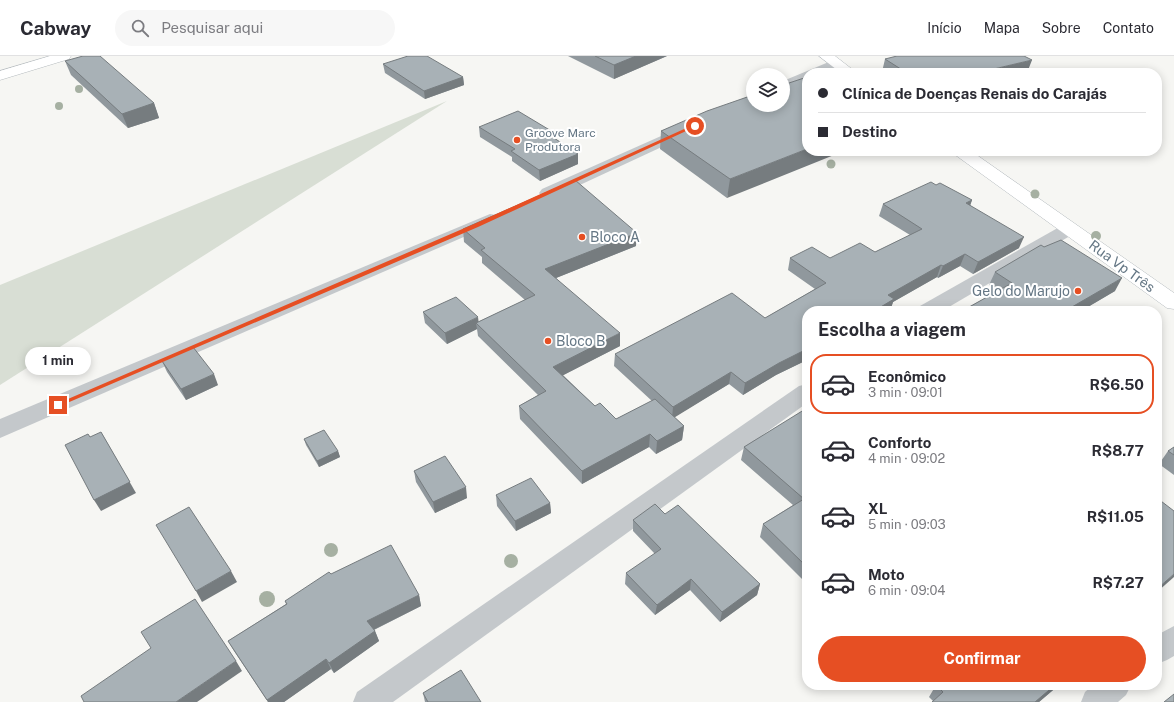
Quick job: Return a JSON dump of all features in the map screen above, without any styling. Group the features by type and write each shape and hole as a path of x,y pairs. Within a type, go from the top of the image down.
{"street":[{"path":"0,76 64,56"},
{"path":"819,68 831,60 843,68"},
{"path":"790,83 802,77"},
{"path":"531,201 702,123"},
{"name":"Rua Vp Três","path":"967,156 1174,303"},
{"path":"0,429 503,213"},
{"path":"936,306 1069,228"},
{"path":"368,702 802,396"},
{"path":"1162,647 1174,639"},
{"path":"1096,702 1110,690"}],"shaded area":[{"path":"447,101 0,385 0,285"}],"building":[{"path":"83,56 100,56 154,103 122,114 65,61"},
{"path":"408,56 427,56 463,77 424,91 383,64"},
{"path":"595,56 636,56 614,65"},
{"path":"897,56 1024,56 1032,60 998,68 899,68 885,59"},
{"path":"802,79 802,151 730,179 661,131 707,111 746,97 746,112 790,112 790,83"},
{"path":"518,111 553,132 548,134 578,154 539,170 511,151 515,149 479,127"},
{"path":"575,180 637,233 545,269 620,333 553,367 595,406 600,403 616,419 655,399 684,426 657,441 650,434 582,471 519,406 546,391 476,323 535,295 481,250 485,248 463,229"},
{"path":"931,182 936,185 940,183 972,200 966,203 1024,237 978,262 965,254 943,266 941,265 888,295 894,299 882,306 802,306 802,352 745,383 731,372 673,407 615,354 732,293 765,318 826,283 790,258 812,247 830,258 860,243 875,252 922,229 883,204"},
{"path":"1061,240 1122,278 1074,306 971,306 1012,283 995,272 1041,245 1044,247"},
{"path":"456,297 478,317 445,333 423,312"},
{"path":"193,347 214,374 181,389 162,361"},
{"path":"802,411 802,497 744,447"},
{"path":"324,430 338,451 317,461 304,439"},
{"path":"101,432 130,482 94,500 65,445 88,434 90,437"},
{"path":"1174,447 1174,455 1168,451"},
{"path":"445,456 466,487 433,502 414,471"},
{"path":"531,478 550,503 515,521 496,495"},
{"path":"802,500 802,562 763,524"},
{"path":"1162,502 1174,511 1174,574 1162,585"},
{"path":"655,504 665,514 678,505 760,584 722,612 691,579 657,605 626,573 661,549 633,520"},
{"path":"189,507 231,571 196,591 156,525"},
{"path":"391,545 419,595 367,621 375,631 329,663 326,659 267,700 228,641 287,604 285,601 329,572 331,574"},
{"path":"195,599 236,661 176,702 84,702 81,696 151,648 141,632"},
{"path":"461,670 481,702 428,702 423,693"},
{"path":"941,690 1049,690 1035,702 932,702 943,692"},
{"path":"1174,694 1174,702 1164,702"}],"place":[{"name":"Groove Marc Produtora","path":"517,140"},
{"name":"Bloco A","path":"582,237"},
{"name":"Gelo do Marujo","path":"1078,291"},
{"name":"Bloco B","path":"548,341"}],"route":[{"path":"58,405 476,226 695,126"}]}
